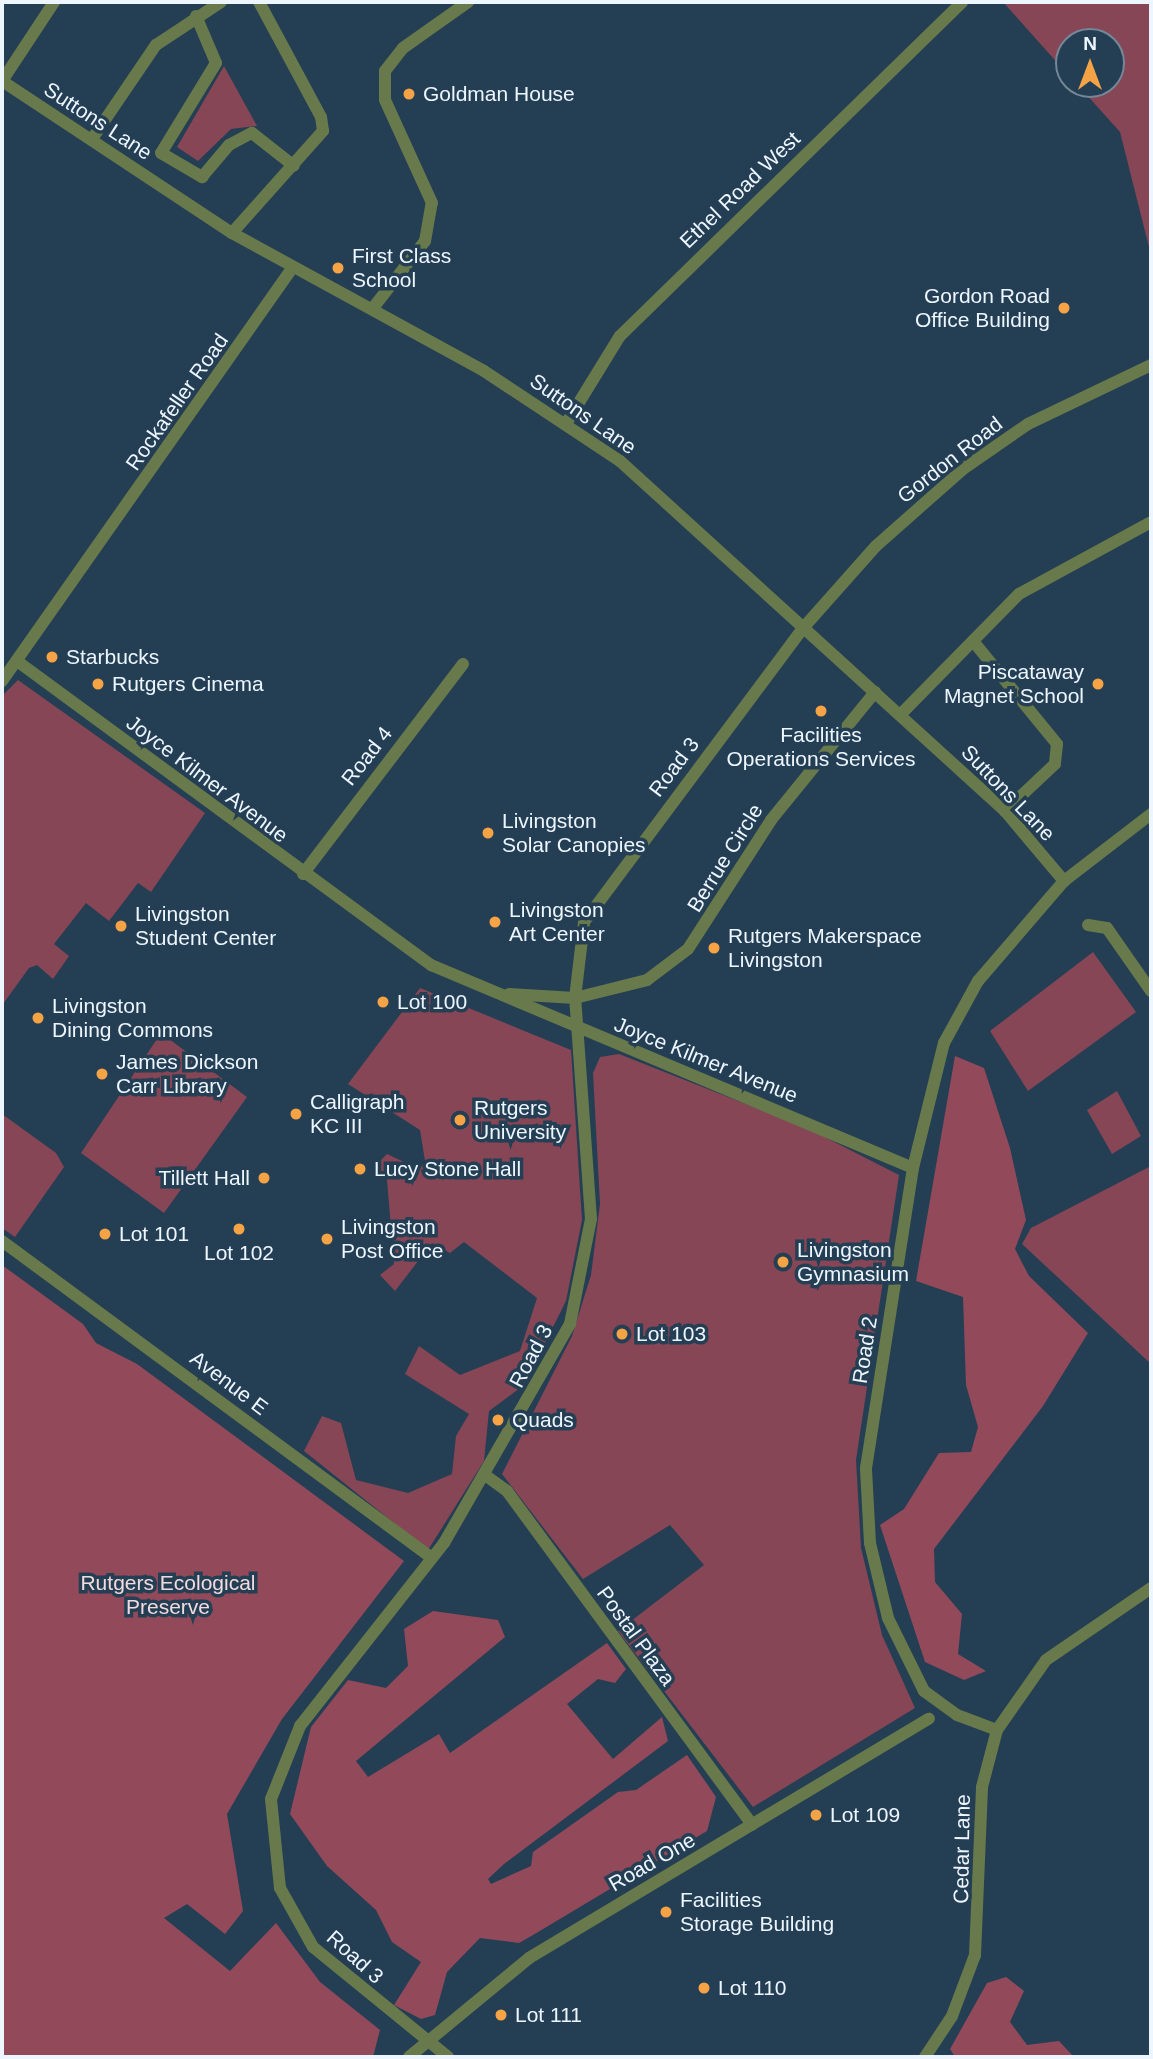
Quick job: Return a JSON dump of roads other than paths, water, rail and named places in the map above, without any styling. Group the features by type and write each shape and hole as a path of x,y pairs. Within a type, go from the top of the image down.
{"street":[{"path":"2,81 54,2"},
{"path":"92,139 150,51 196,16 221,2"},
{"path":"232,233 294,166 323,124 259,2"},
{"path":"373,308 425,241 432,203 384,100 385,71 403,48 468,2"},
{"name":"Ethel Road West","path":"567,422 620,336 962,2"},
{"path":"196,16 216,63 161,153 202,177 229,145 252,133 294,166"},
{"name":"Suttons Lane","path":"2,81 232,233 373,308 567,422 620,461 1005,811 1064,881"},
{"name":"Rockafeller Road","path":"17,661 92,558 293,267"},
{"name":"Gordon Road","path":"804,627 876,546 963,470 1028,424 1151,366"},
{"path":"901,714 1019,594 1151,522"},
{"name":"Road 3","path":"448,2057 313,1947 280,1888 269,1827 279,1771 300,1726 432,1559 485,1475 564,1339 584,1272 591,1219 575,999 580,936 593,906 804,627"},
{"path":"973,641 1057,744 1055,764 1005,811"},
{"path":"2,681 17,661"},
{"name":"Joyce Kilmer Avenue","path":"17,661 410,952 578,1029 913,1168"},
{"name":"Road 4","path":"303,874 463,664"},
{"name":"Berrue Circle","path":"575,999 647,980 688,948 721,906 771,820 875,692"},
{"name":"Road 2","path":"997,1730 935,1703 925,1691 888,1618 871,1553 866,1468 913,1168 932,1079 960,1011 997,954 1064,881 1151,814"},
{"path":"1088,925 1107,928 1151,991"},
{"name":"Joyce Kilmer Avenue","path":"485,988 575,999"},
{"name":"Avenue E","path":"2,1241 432,1559"},
{"name":"Postal Plaza","path":"485,1475 507,1492 752,1825"},
{"name":"Cedar Lane","path":"925,2057 962,1997 975,1955 982,1787 997,1730 1025,1682 1056,1651 1151,1588"},
{"name":"Road One","path":"408,2057 423,2039 529,1958 929,1719"}],"place":[{"name":"Goldman House","path":"409,94"},
{"name":"First Class School","path":"338,268"},
{"name":"Gordon Road Office Building","path":"1064,308"},
{"name":"Starbucks","path":"52,657"},
{"name":"Rutgers Cinema","path":"98,684"},
{"name":"Piscataway Magnet School","path":"1098,684"},
{"name":"Facilities Operations Services","path":"821,711"},
{"name":"Livingston Solar Canopies","path":"488,833"},
{"name":"Livingston Art Center","path":"495,922"},
{"name":"Livingston Student Center","path":"121,926"},
{"name":"Rutgers Makerspace Livingston","path":"714,948"},
{"name":"Lot 100","path":"383,1002"},
{"name":"Livingston Dining Commons","path":"38,1018"},
{"name":"James Dickson Carr Library","path":"102,1074"},
{"name":"Calligraph KC III","path":"296,1114"},
{"name":"Rutgers University","path":"460,1120"},
{"name":"Lucy Stone Hall","path":"360,1169"},
{"name":"Tillett Hall","path":"264,1178"},
{"name":"Lot 102","path":"239,1229"},
{"name":"Lot 101","path":"105,1234"},
{"name":"Livingston Post Office","path":"327,1239"},
{"name":"Livingston Gymnasium","path":"783,1262"},
{"name":"Lot 103","path":"622,1334"},
{"name":"Quads","path":"498,1420"},
{"name":"Lot 109","path":"816,1815"},
{"name":"Facilities Storage Building","path":"666,1912"},
{"name":"Lot 110","path":"704,1988"},
{"name":"Lot 111","path":"501,2015"}],"park label":[{"name":"Rutgers Ecological Preserve","path":"168,1595"}]}
